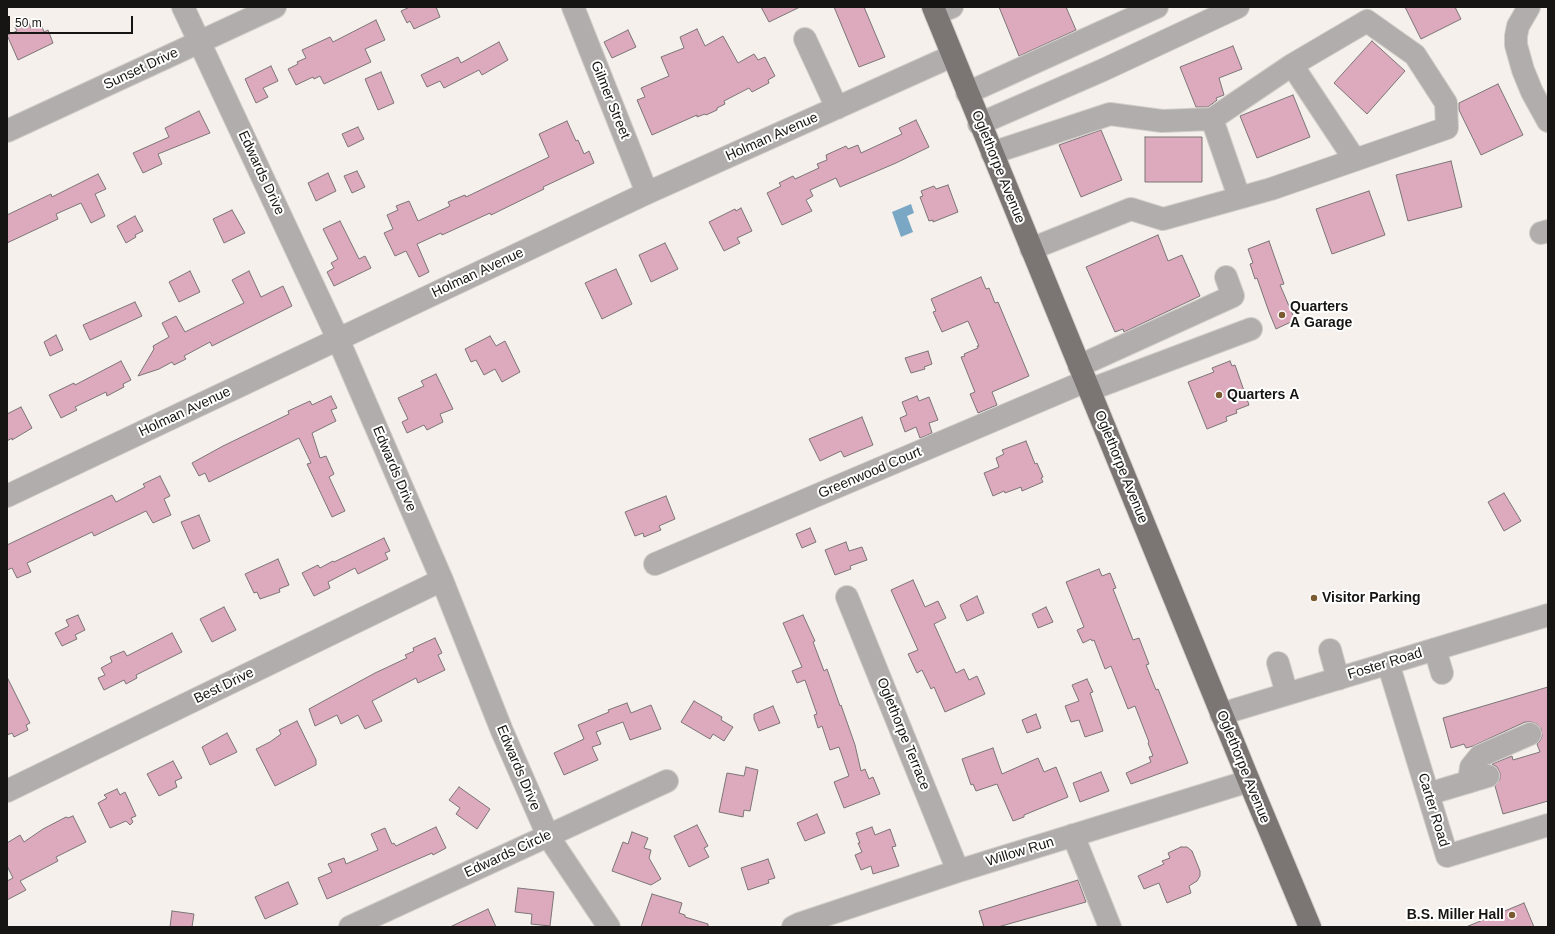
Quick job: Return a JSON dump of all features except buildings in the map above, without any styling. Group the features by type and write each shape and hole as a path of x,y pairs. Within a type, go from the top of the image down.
{"main road":[{"name":"Oglethorpe Avenue","path":"940,9 952,56 979,124 1032,249 1248,781 1310,927"}],"street":[{"name":"Edwards Drive","path":"183,7 338,339 442,580 502,731 548,836 609,927"},
{"name":"Sunset Drive","path":"7,131 275,7"},
{"name":"Gilmer Street","path":"574,7 647,194"},
{"path":"967,93 1158,7"},
{"path":"979,124 1238,7"},
{"path":"1529,7 1518,26 1516,45 1522,70 1548,121"},
{"path":"992,153 1110,114 1162,121 1212,119 1292,66 1367,21 1415,55 1446,103 1447,128 1270,189 1163,219 1131,209 1032,249"},
{"path":"805,40 837,108"},
{"name":"Holman Avenue","path":"7,496 647,194 952,56"},
{"path":"1292,66 1355,160"},
{"path":"998,79 1010,110"},
{"path":"1212,119 1239,197"},
{"path":"1085,379 1233,296 1226,277"},
{"path":"1085,379 1251,330"},
{"name":"Greenwood Court","path":"655,564 1085,379"},
{"name":"Best Drive","path":"7,791 442,580"},
{"name":"Oglethorpe Terrace","path":"847,597 958,870"},
{"name":"Foster Road","path":"1222,714 1548,615"},
{"path":"1435,649 1442,673"},
{"path":"1330,650 1338,678"},
{"name":"Carter Road","path":"1388,663 1447,856 1548,825"},
{"path":"1278,664 1287,694"},
{"path":"1428,794 1479,779 1471,766 1480,756 1530,734"},
{"name":"Willow Run","path":"793,927 958,870 1248,781"},
{"name":"Edwards Circle","path":"350,927 667,782"},
{"path":"1073,835 1110,927"}],"water":[{"path":"911,204 914,213 907,216 913,232 901,237 892,212"}],"place":[{"name":"Quarters A Garage","path":"1282,315"},
{"name":"Quarters A","path":"1219,395"},
{"name":"Visitor Parking","path":"1314,598"},
{"name":"B.S. Miller Hall","path":"1512,915"}]}
